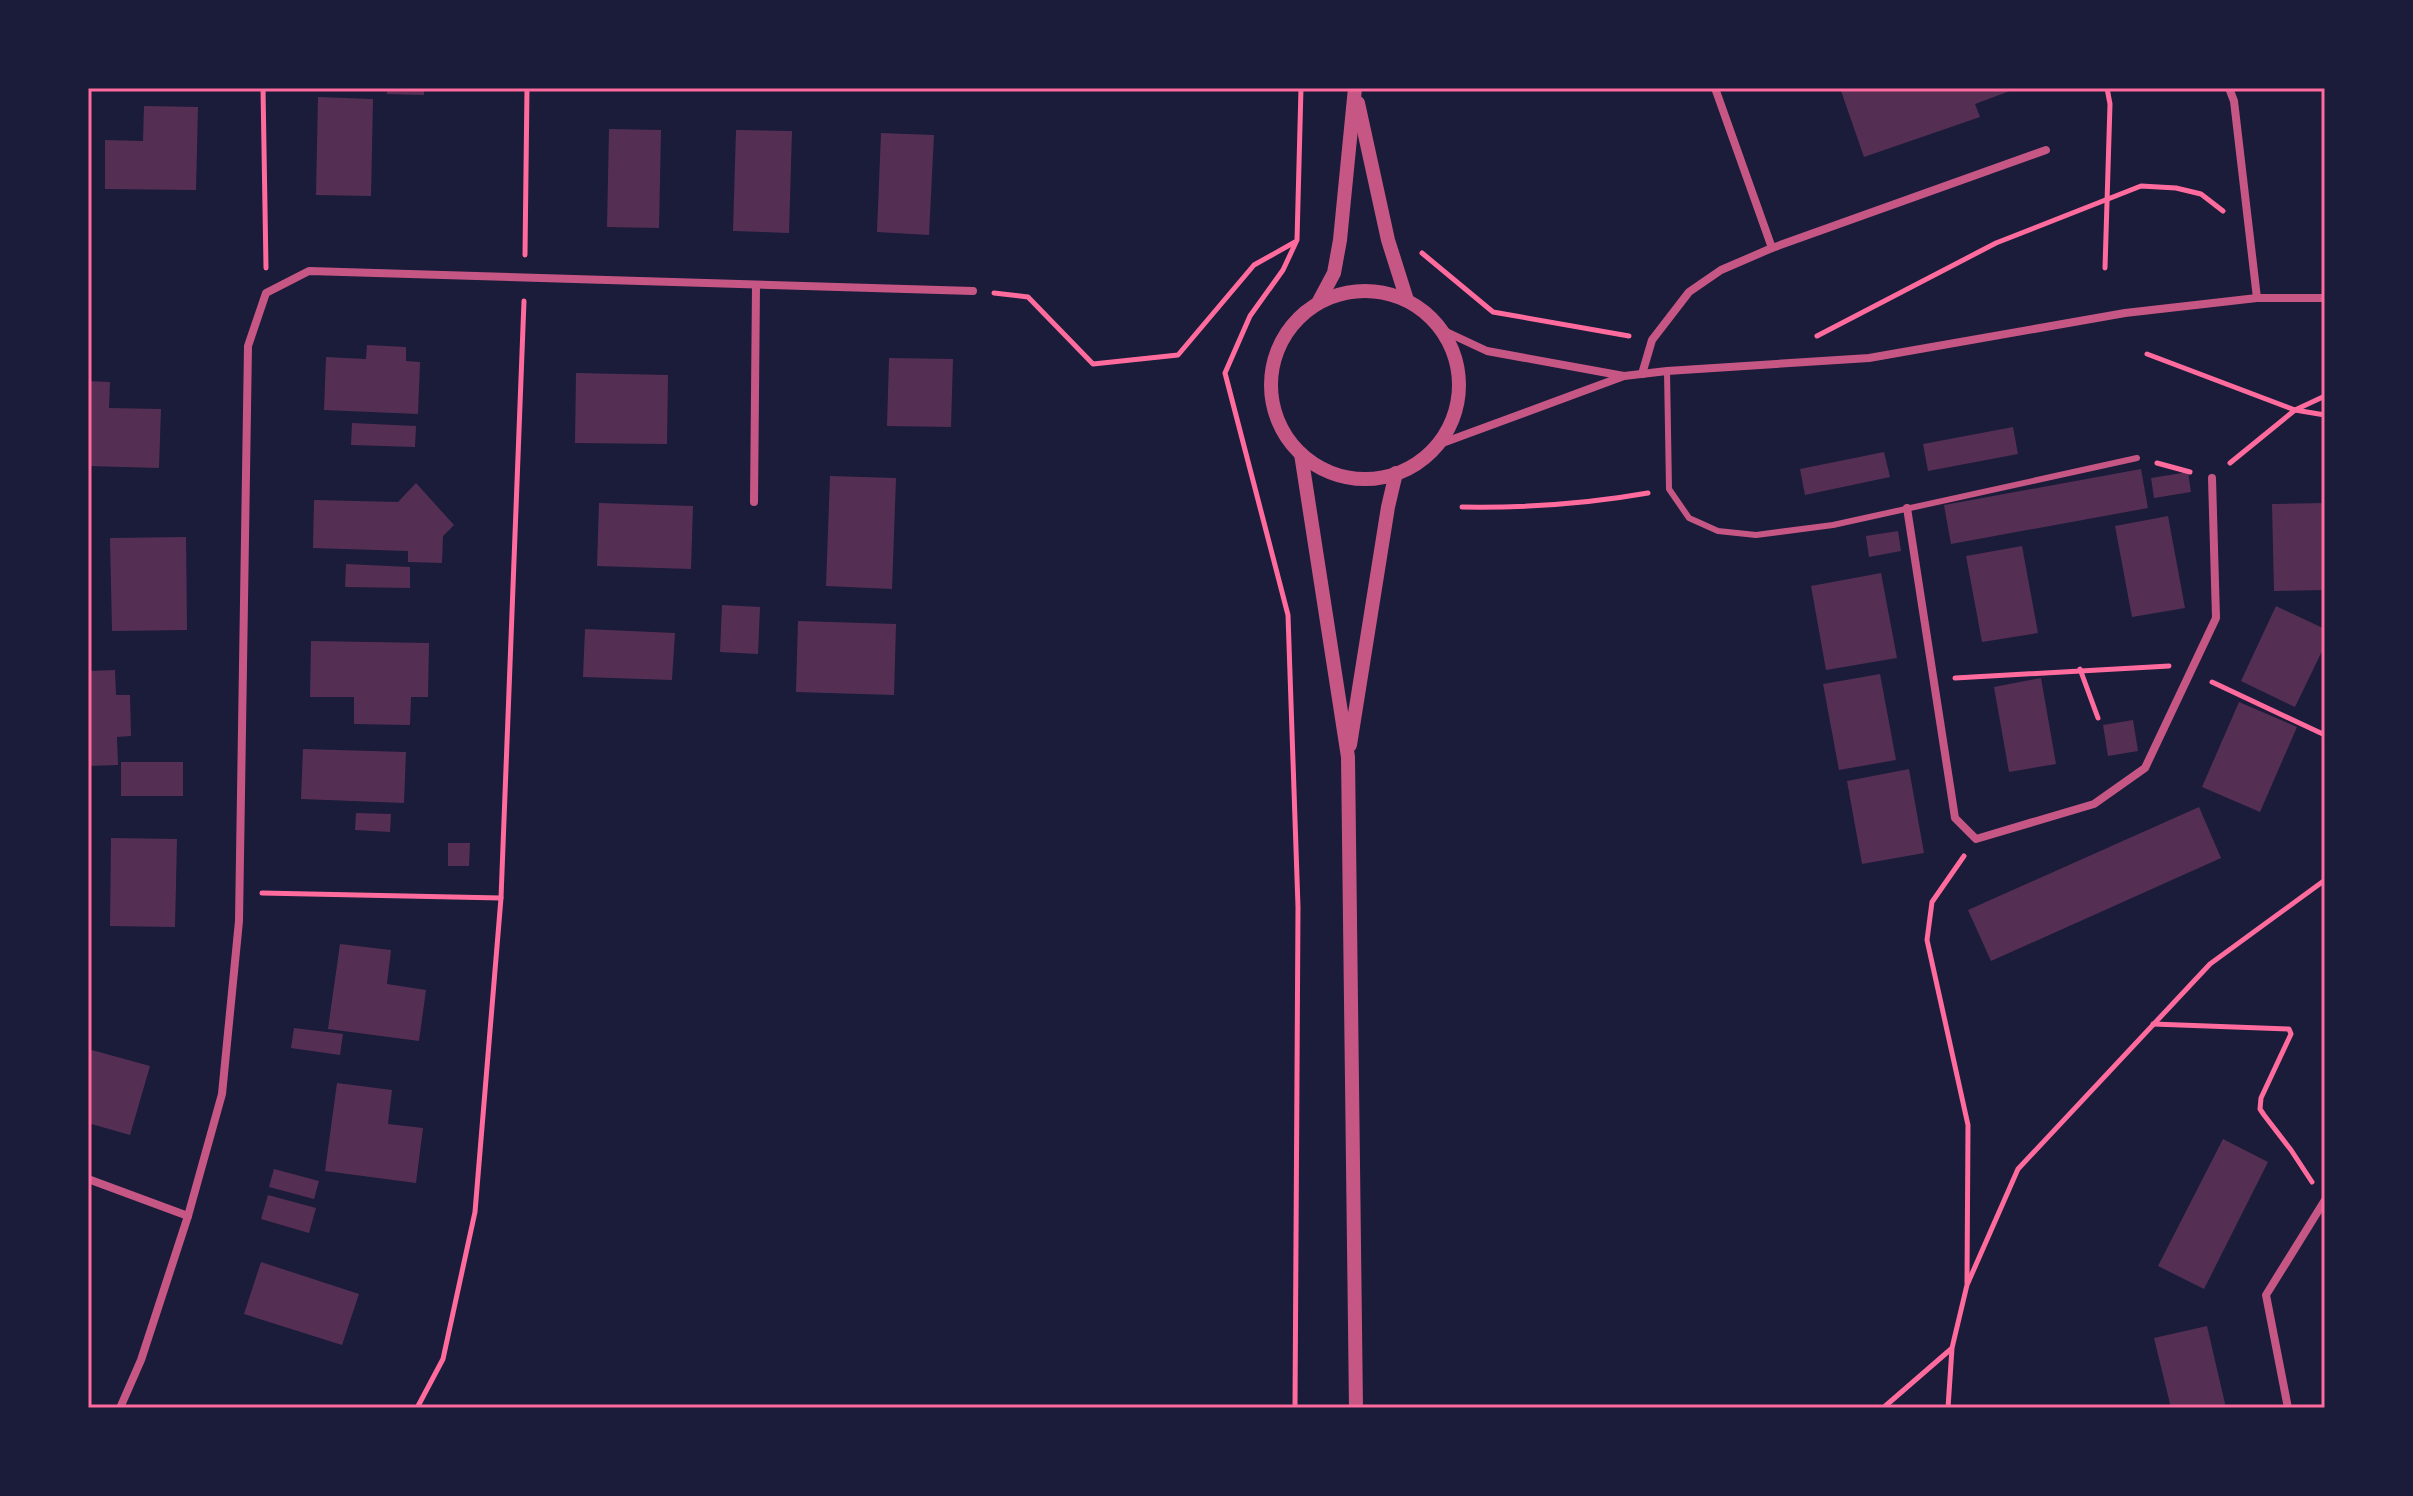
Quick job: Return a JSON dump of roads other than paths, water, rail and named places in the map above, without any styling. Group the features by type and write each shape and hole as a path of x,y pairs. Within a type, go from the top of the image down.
{"street":[{"path":"1715,88 1772,248"},
{"path":"2229,88 2234,101 2257,298"},
{"path":"1355,90 1388,240 1407,300"},
{"path":"1318,303 1334,273 1336,262 1355,90"},
{"path":"1642,374 1652,340 1689,292 1721,270 1772,248 2046,150"},
{"path":"120,1408 141,1360 188,1216 222,1094 239,921 248,346 266,293 309,271 973,291"},
{"path":"754,502 756,285"},
{"path":"1362,290 1407,300 1427,313 1442,330 1453,351 1458,373 1458,399 1451,423 1437,445 1418,462 1396,473 1371,479 1345,477 1322,469 1301,454 1285,434 1274,411 1270,386 1274,361 1284,337 1299,317 1318,303 1339,294 1362,290"},
{"path":"1437,445 1624,376 1869,358 2125,313 2257,298 2325,298"},
{"path":"1442,330 1487,351 1624,376"},
{"path":"1301,454 1348,757 1356,1408"},
{"path":"1348,757 1396,473"},
{"path":"1907,508 1955,818 1976,839 2094,804 2145,768 2216,618 2212,478"},
{"path":"88,1179 188,1216"},
{"path":"2288,1408 2266,1295 2324,1200"}],"lane":[{"path":"1667,371 1669,489 1689,518 1718,531 1756,535 1833,525 2137,458"}]}
